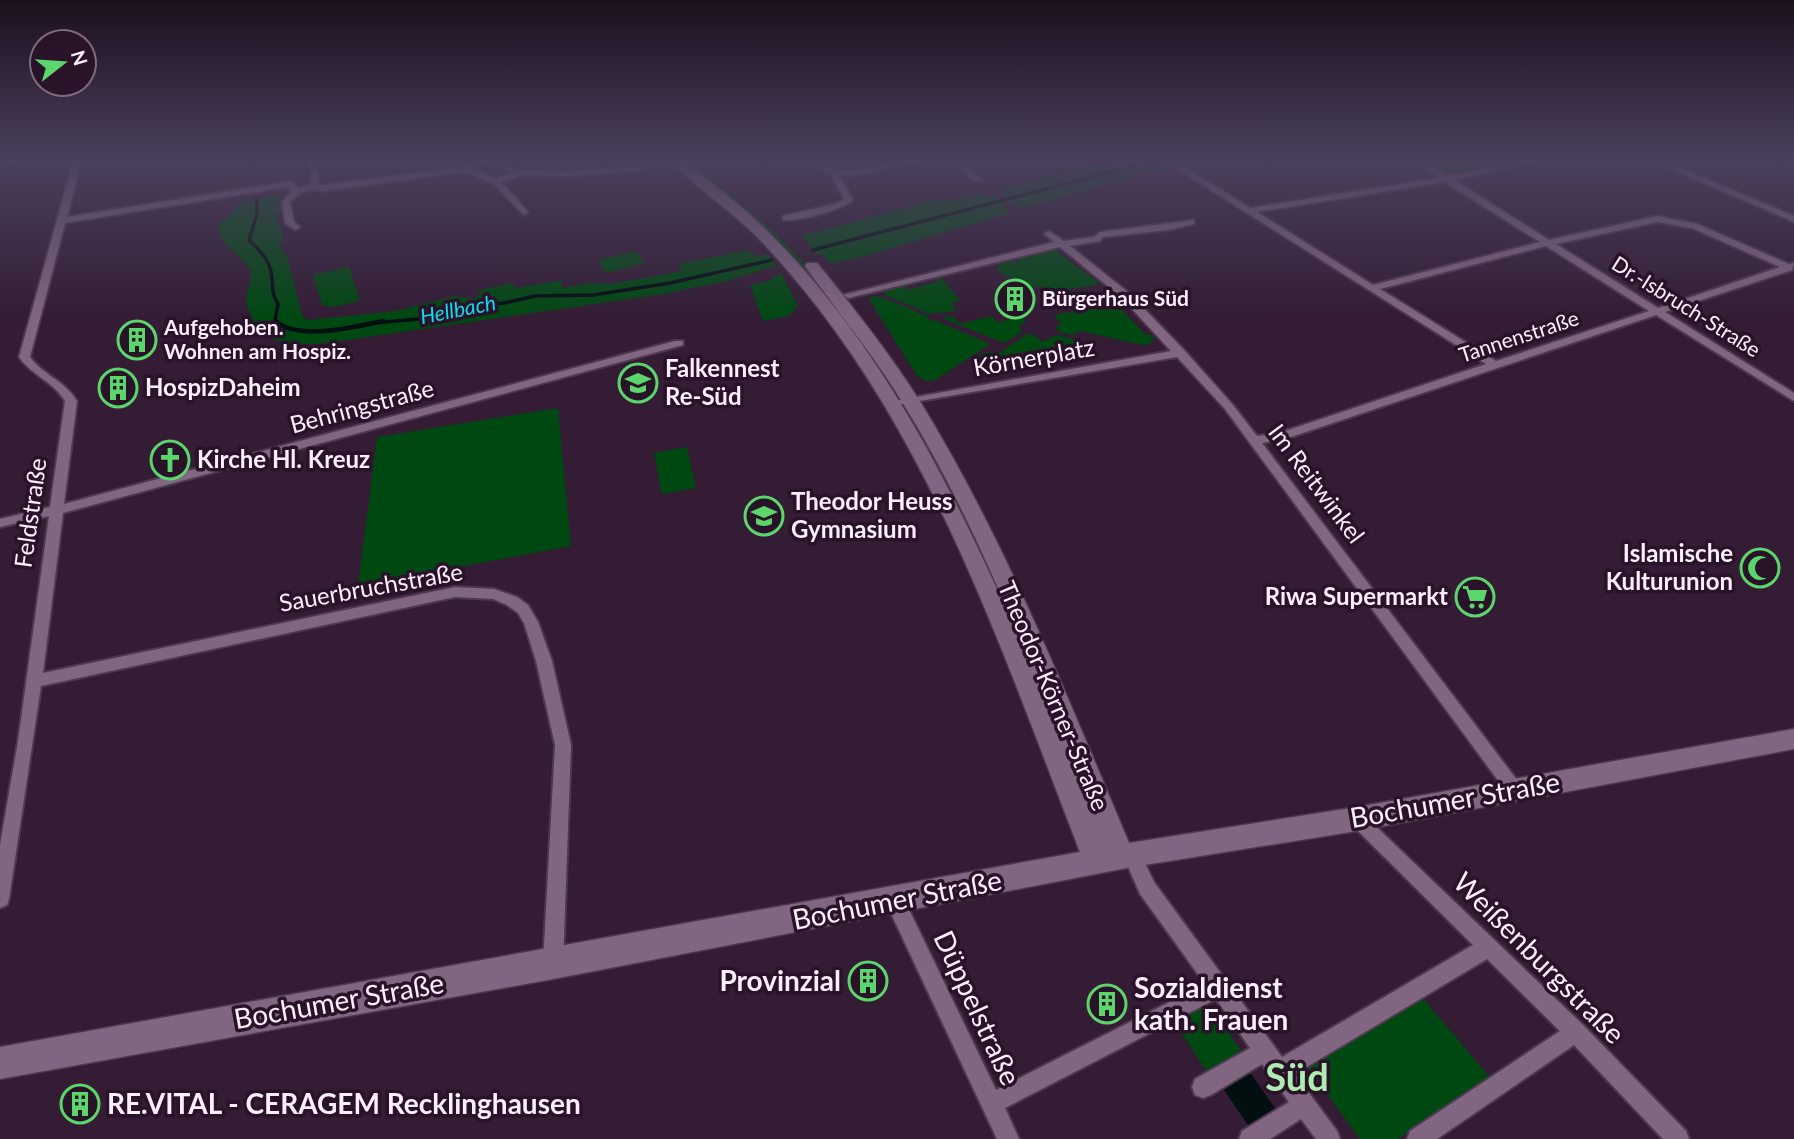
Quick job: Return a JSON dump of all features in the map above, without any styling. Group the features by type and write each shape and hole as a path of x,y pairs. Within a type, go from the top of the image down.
{"main road":[{"name":"Theodor-Körner-Straße","path":"739,212 806,281 903,402"},
{"path":"758,212 788,240"},
{"name":"Theodor-Körner-Straße","path":"800,253 844,302 903,402 974,537 1020,670 1116,858"},
{"name":"Bochumer Straße","path":"0,1062 553,964 1116,858 1357,819 1794,739"}],"street":[{"name":"Feldstraße","path":"0,899 34,681 71,401 67,392 30,366 24,357 63,212"},
{"path":"60,221 115,212"},
{"path":"288,212 290,222 295,227"},
{"path":"786,218 810,212"},
{"path":"1251,212 1495,365"},
{"name":"Dr.-Isbruch-Straße","path":"1499,212 1794,398"},
{"path":"1778,212 1794,219"},
{"path":"1372,288 1651,220 1666,219 1694,226 1791,267"},
{"path":"848,295 1097,239 1100,235 1143,231 1191,222"},
{"name":"Im Reitwinkel","path":"1049,234 1125,295 1181,353 1255,440 1514,789"},
{"name":"Tannenstraße","path":"1255,440 1281,436 1791,267"},
{"name":"Behringstraße","path":"0,523 679,343"},
{"name":"Körnerplatz","path":"903,402 1181,353"},
{"name":"Sauerbruchstraße","path":"34,681 455,592 494,594 510,599 523,609 531,622 544,661 563,745 553,964"},
{"name":"Weißenburgstraße","path":"1357,819 1576,1032 1678,1139"},
{"path":"1116,858 1147,888 1329,1139"},
{"name":"Düppelstraße","path":"895,901 1008,1139"},
{"path":"1279,1071 1489,947"},
{"path":"991,1104 1219,987"},
{"path":"1418,1139 1576,1032"},
{"path":"1203,1087 1265,1051"},
{"path":"1250,1139 1304,1105"}],"green space":[{"path":"232,212 279,212 276,213 283,238 279,247 287,256 302,316 308,320 396,311 455,296 473,299 483,293 475,291 512,283 516,288 564,280 560,284 564,288 588,283 610,284 682,271 679,264 749,250 755,257 767,254 777,265 727,281 663,294 347,340 292,344 267,336 258,327 246,302 251,272 222,239 219,225"},
{"path":"743,212 752,212 817,278 898,389 892,390 822,295"},
{"path":"889,212 1009,213 862,257 830,263 823,255 818,255 802,236"},
{"path":"1054,249 1100,284 1046,293 1040,286 1030,288 1022,279 1013,280 1009,275 1004,276 997,268 1004,260 1018,262 1018,257"},
{"path":"636,251 645,263 606,273 598,260"},
{"path":"349,267 360,301 332,307 322,305 313,275"},
{"path":"781,273 798,306 788,316 763,321 750,285 766,282"},
{"path":"937,277 941,277 960,301 951,303 956,311 930,314 885,295 884,291 904,286 907,290 940,281"},
{"path":"873,296 882,297 927,316 929,320 990,344 935,380 926,381 917,376 869,299"},
{"path":"1115,303 1146,335 1151,334 1154,337 1150,344 1142,345 1081,331 1072,335 1058,332 1057,324 1063,325 1054,315 1075,311 1077,314 1083,313 1081,310"},
{"path":"953,316 960,324 992,316 997,322 1022,317 1026,321 1019,326 1022,332 1004,343 941,318"},
{"path":"1027,334 1035,335 1041,342 1056,335 1085,342 984,359 978,356 985,352 999,353"},
{"path":"558,408 571,546 358,586 377,437"},
{"path":"687,447 696,488 662,494 654,453"},
{"path":"1421,996 1491,1079 1398,1139 1360,1139 1305,1064"},
{"path":"1208,1004 1242,1052 1207,1072 1175,1023"}],"shaded area":[{"path":"1247,1068 1279,1114 1252,1131 1220,1084"}],"waterway":[{"name":"Hellbach","path":"257,212 249,240 263,254 270,267 273,292 278,304 275,321"},
{"name":"Hellbach","path":"813,250 957,212"},
{"name":"Hellbach","path":"374,323 441,317 471,306 504,303 535,296 593,295 670,283 772,260"},
{"name":"Hellbach","path":"275,321 285,327 312,331 343,329 383,321"}],"place":[{"name":"Bürgerhaus Süd","path":"1015,299"},
{"name":"Aufgehoben. Wohnen am Hospiz.","path":"137,340"},
{"name":"Falkennest Re-Süd","path":"638,383"},
{"name":"HospizDaheim","path":"118,388"},
{"name":"Kirche Hl. Kreuz","path":"170,460"},
{"name":"Theodor Heuss Gymnasium","path":"764,516"},
{"name":"Islamische Kulturunion","path":"1760,568"},
{"name":"Riwa Supermarkt","path":"1475,597"},
{"name":"Provinzial","path":"868,981"},
{"name":"Sozialdienst kath. Frauen","path":"1107,1004"},
{"name":"RE.VITAL - CERAGEM Recklinghausen","path":"80,1104"}],"district":[{"name":"Süd","path":"1297,1078"}]}
